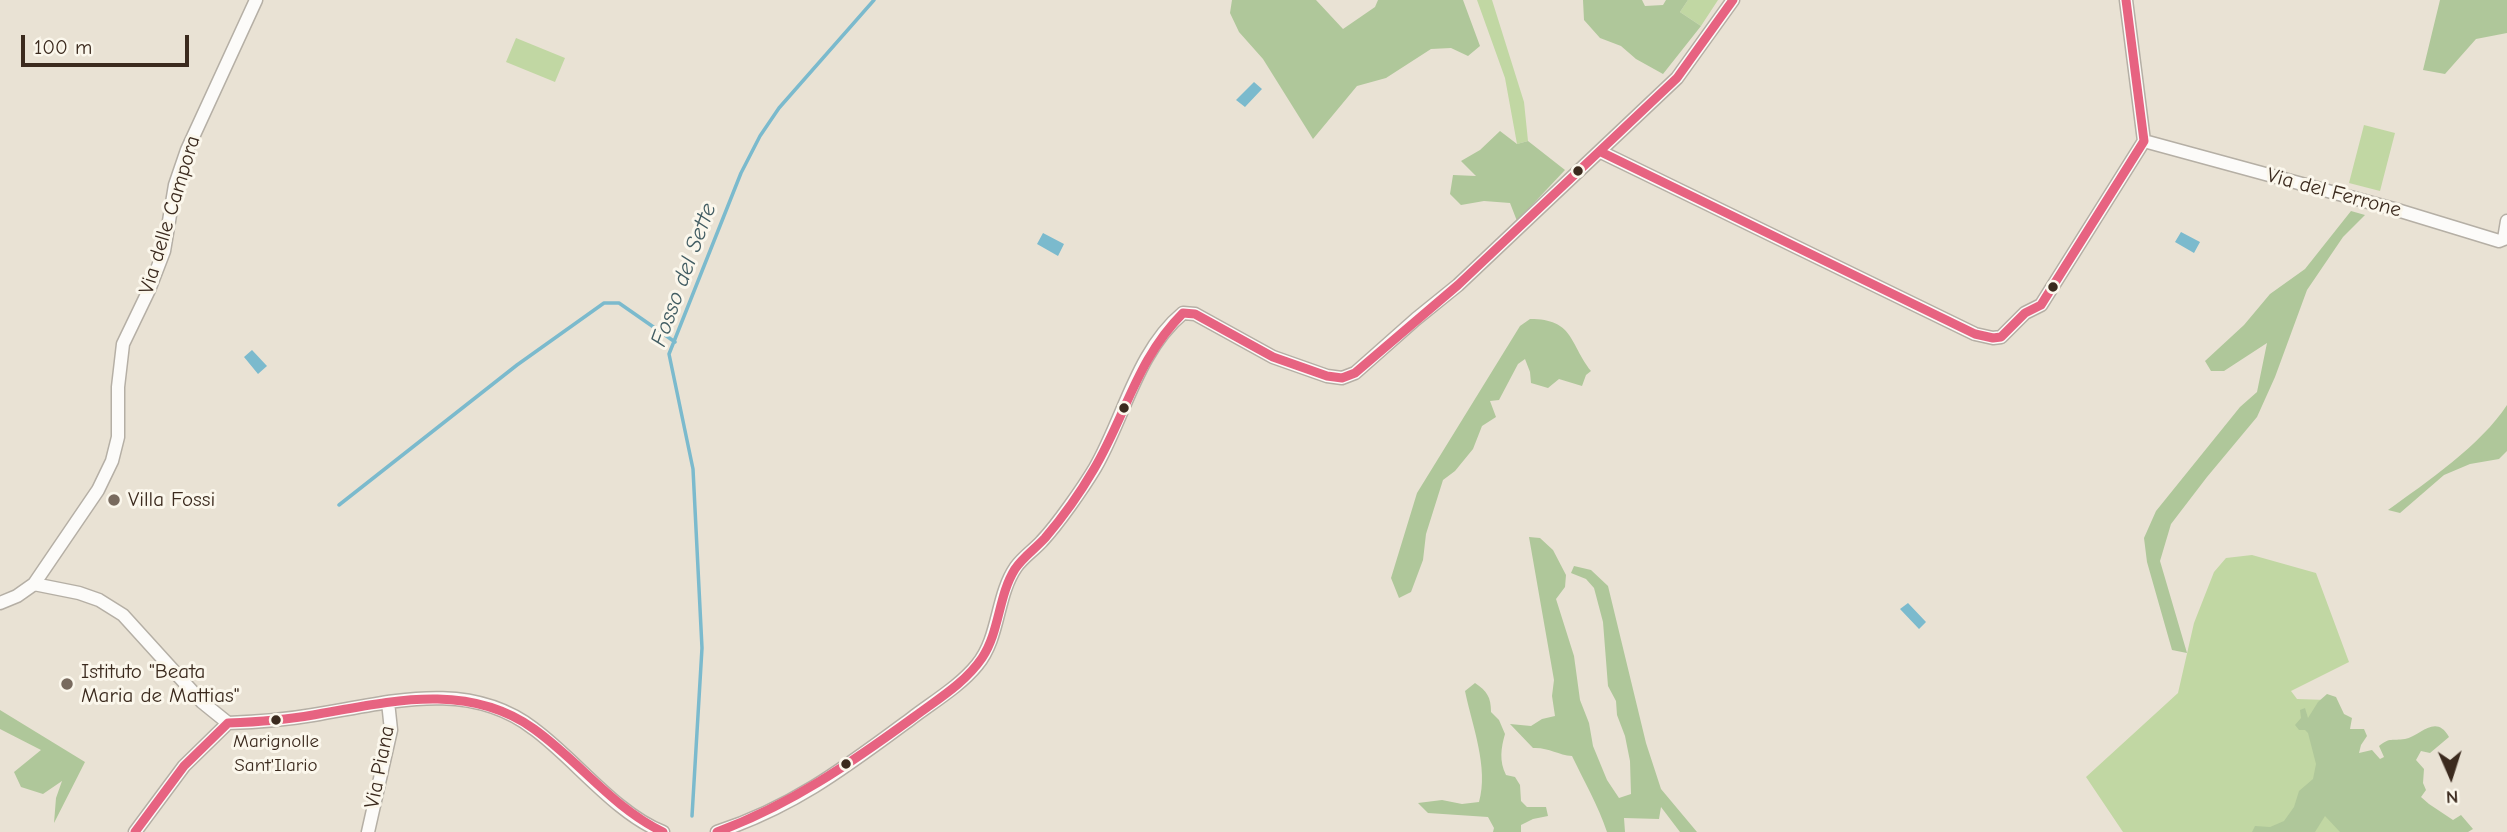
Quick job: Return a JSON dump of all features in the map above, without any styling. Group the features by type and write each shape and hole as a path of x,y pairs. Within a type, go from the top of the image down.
{"street":[{"name":"Via delle Campora","path":"0,603 17,596 34,584 98,490 112,461 118,437 118,387 123,344 164,251 175,185 187,150 256,0"},
{"path":"716,832 778,809 822,784 955,685 978,664 994,631 1016,567 1044,539 1095,468 1153,350 1170,324 1183,313 1195,314 1273,357 1327,376 1342,378 1355,373 1458,285 1677,78 1733,0"},
{"path":"1601,152 1920,309 1975,334 2001,337 2025,313 2041,305 2144,141 2126,0"},
{"name":"Via del Ferrone","path":"2144,141 2394,209 2499,241 2504,239 2507,221"},
{"path":"34,584 79,593 99,600 124,615 202,702 228,723"},
{"path":"135,832 184,766 228,723 289,719 427,698 469,699 514,714 537,730 627,811 649,827 663,832"},
{"name":"Via Piana","path":"368,832 391,730 388,702"}],"green space":[{"path":"1232,0 1316,0 1343,29 1375,7 1378,0 1463,0 1480,46 1468,56 1451,48 1431,49 1386,78 1357,86 1313,139 1263,59 1239,32 1230,13"},
{"path":"1477,0 1492,0 1524,102 1528,141 1517,144 1505,78"},
{"path":"1583,0 1642,0 1645,6 1663,5 1666,0 1688,0 1680,12 1701,26 1663,74 1636,59 1621,46 1600,38 1584,20"},
{"path":"1688,0 1718,0 1701,26 1680,12"},
{"path":"2440,0 2507,0 2507,33 2476,39 2445,74 2423,70"},
{"path":"516,38 565,58 555,82 506,62"},
{"path":"2364,125 2395,133 2380,191 2349,183"},
{"path":"1500,131 1517,144 1528,141 1565,170 1517,221 1510,203 1484,201 1461,205 1450,194 1453,175 1476,176 1461,161 1480,150"},
{"path":"2351,211 2365,215 2343,237 2307,290 2257,417 2171,524 2160,561 2187,653 2172,650 2147,562 2144,538 2156,511 2240,407 2257,392 2267,343 2224,371 2211,371 2205,361 2244,325 2270,294 2305,269"},
{"path":"1530,319 1555,323 1563,328 1591,371 1586,375 1582,386 1559,379 1548,388 1531,383 1525,359 1518,364 1499,400 1490,401 1496,417 1482,426 1473,449 1455,471 1443,480 1426,534 1423,560 1411,592 1399,598 1391,578 1417,493 1520,326"},
{"path":"2507,405 2507,451 2499,459 2470,464 2444,475 2400,513 2388,510 2468,448"},
{"path":"1529,537 1540,538 1553,550 1566,575 1565,587 1556,599 1574,656 1580,700 1589,723 1593,746 1607,780 1619,798 1631,794 1630,761 1625,736 1617,715 1616,701 1608,686 1603,622 1594,588 1586,579 1571,573 1574,566 1591,570 1608,586 1646,743 1661,789 1697,832 1680,832 1661,807 1659,819 1624,818 1625,832 1607,832 1572,756 1533,748 1510,724 1531,726 1542,719 1555,716 1552,696 1554,680"},
{"path":"2252,555 2316,573 2349,662 2291,691 2297,699 2327,700 2356,832 2123,832 2086,777 2178,693 2194,623 2214,572 2226,558"},
{"path":"1475,683 1488,695 1491,712 1499,720 1505,734 1501,754 1506,775 1515,777 1520,785 1521,801 1527,807 1546,807 1548,816 1521,825 1521,832 1493,832 1494,828 1488,817 1428,813 1418,803 1442,800 1462,804 1479,802 1482,789 1481,761 1465,691"},
{"path":"2327,694 2336,697 2344,714 2352,718 2350,729 2364,729 2367,736 2359,753 2372,750 2380,759 2384,757 2379,746 2386,741 2405,739 2433,726 2444,730 2449,737 2430,753 2421,751 2416,760 2424,769 2423,783 2426,790 2421,797 2453,820 2461,815 2473,829 2468,832 2340,832 2325,816 2315,832 2252,832 2255,826 2270,827 2284,821 2294,807 2299,791 2313,779 2316,764 2308,733 2299,730 2295,725 2301,718 2300,710 2305,708 2308,718"},
{"path":"0,710 85,762 54,823 56,798 62,781 43,794 21,787 14,772 41,750 0,729"}],"water":[{"path":"1254,82 1262,89 1245,107 1236,100"},
{"path":"2181,232 2200,242 2194,253 2175,242"},
{"path":"1043,233 1064,244 1058,256 1037,244"},
{"path":"252,350 267,366 258,374 244,357"},
{"path":"1908,603 1926,622 1919,629 1900,609"}],"waterway":[{"name":"Fosso del Sette","path":"692,816 702,648 693,469 669,354 741,173 760,136 779,108 874,0"},
{"path":"339,505 517,365 604,303 619,303 675,342"}],"transit line":[{"path":"717,832 795,796 843,766 942,697 975,667 988,648 1009,579 1022,561 1052,530 1083,487 1105,449 1143,368 1167,331 1183,313 1195,314 1273,357 1327,376 1342,378 1355,373 1458,285 1677,78 1733,0"},
{"path":"1601,152 1975,334 2001,337 2025,313 2041,305 2144,141 2126,0"},
{"path":"228,723 292,718 426,699 482,705 508,714 534,729 628,810 663,832"},
{"path":"135,832 184,766 228,723"}],"place":[{"name":"Villa Fossi","path":"114,500"},
{"name":"Istituto \"Beata Maria de Mattias\"","path":"67,684"},
{"name":"Marignolle Sant'Ilario","path":"276,720"}]}
